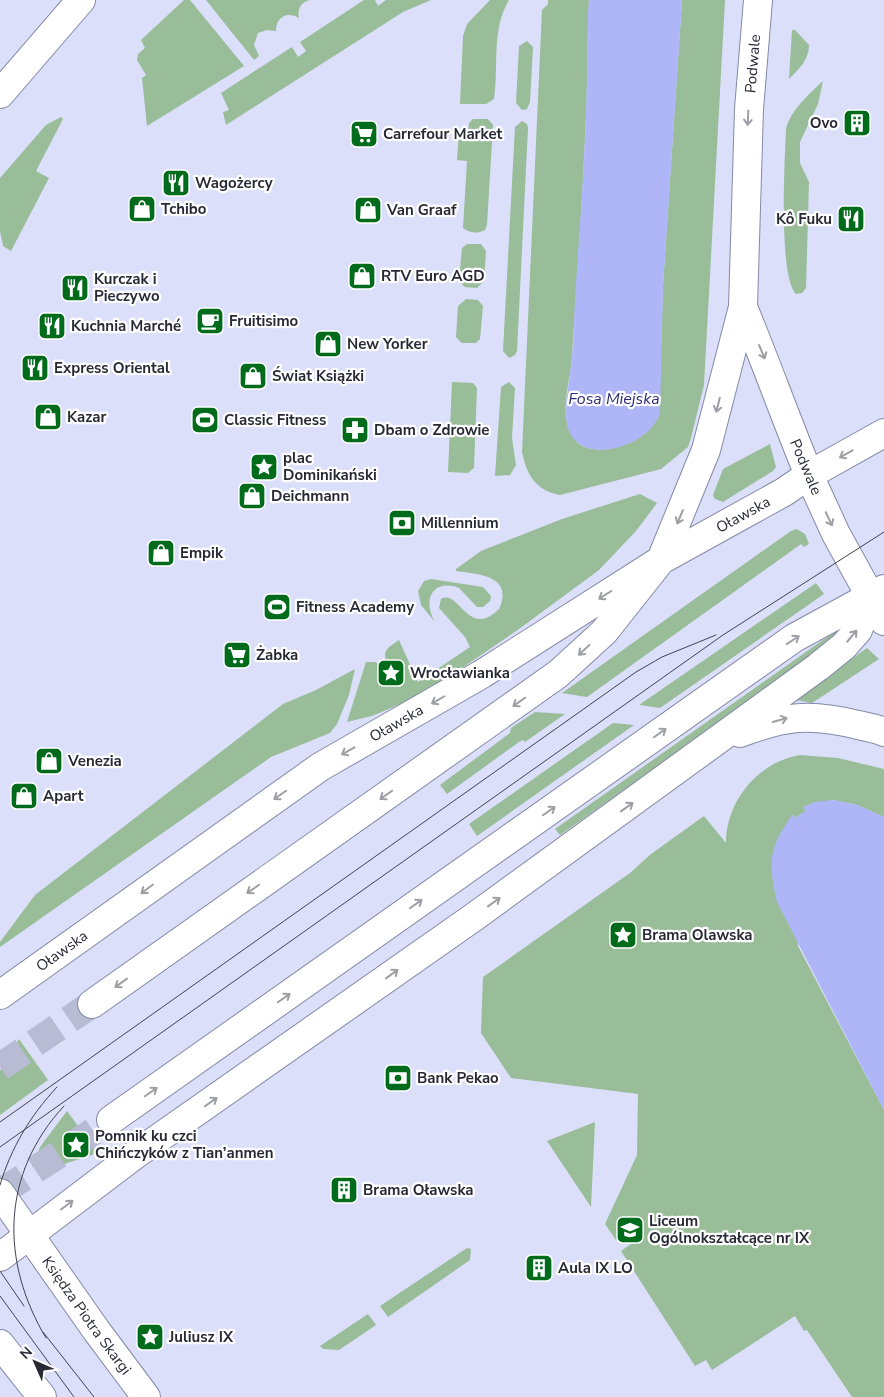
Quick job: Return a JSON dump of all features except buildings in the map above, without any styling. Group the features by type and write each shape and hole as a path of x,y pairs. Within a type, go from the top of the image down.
{"street":[{"path":"0,94 81,0"},
{"name":"Podwale","path":"661,560 706,450 743,307 748,118 758,0"},
{"name":"Podwale","path":"743,307 775,383 788,425 809,475 836,534 877,593 884,621"},
{"name":"Oławska","path":"2,995 320,767 482,674 661,560 784,492 809,475 884,432"},
{"path":"92,1004 558,674 604,632 661,560"},
{"path":"0,1257 136,1154 368,992 717,741 844,646 858,630 877,593"},
{"path":"111,1120 794,638 877,593"},
{"path":"717,741 764,725 804,716 827,717 884,732"},
{"name":"Księdza Piotra Skargi","path":"0,1192 28,1234 146,1397"},
{"path":"0,1344 42,1397"}],"green space":[{"path":"184,0 190,0 244,66 147,126 142,78 146,75 137,60 138,54 145,48 141,40"},
{"path":"206,0 310,0 300,6 299,18 286,15 278,22 276,31 267,30 258,33 254,45 259,56 254,60"},
{"path":"364,0 375,0 378,6 386,0 431,0 403,12 226,125 223,112 229,110 221,93 292,47 298,57 306,51 300,42"},
{"path":"490,0 509,0 503,12 498,36 494,99 486,104 460,104 463,36 467,24"},
{"path":"548,0 589,0 583,174 572,356 566,415 571,434 579,444 584,447 602,449 614,448 633,440 651,426 659,416 663,285 682,0 725,0 704,385 688,447 661,469 560,495 551,493 538,485 527,468 522,452 542,10 548,4"},
{"path":"792,30 795,30 809,45 809,50 800,68 789,79"},
{"path":"527,41 533,47 530,102 527,109 522,110 516,103 519,46"},
{"path":"823,81 818,104 800,142 800,163 809,182 806,288 802,293 796,294 790,283 785,242 786,129 796,109"},
{"path":"61,117 63,119 36,171 49,178 11,251 3,246 0,231 0,178 46,125"},
{"path":"473,119 488,119 493,125 487,225 485,230 477,232 471,232 463,228 467,161 457,160 459,131 468,132 469,123"},
{"path":"522,121 527,124 528,128 517,351 515,355 509,358 503,351 515,127"},
{"path":"467,244 481,244 486,251 484,281 477,288 465,287 459,281 462,248"},
{"path":"466,299 478,300 483,306 480,339 476,343 462,343 456,337 458,306"},
{"path":"452,382 473,383 477,388 474,468 468,473 448,472"},
{"path":"509,382 515,388 512,438 516,465 510,475 495,476 501,387"},
{"path":"770,444 776,467 773,471 723,502 715,499 713,495 723,469"},
{"path":"640,494 657,503 636,531 599,570 519,629 424,694 372,716 347,722 366,662 375,662 381,665 381,675 386,682 393,683 399,679 400,667 386,660 385,653 388,648 399,640 418,682 470,647 465,637 439,608 441,599 453,600 472,617 479,619 488,617 499,609 502,590 498,583 484,576 456,571 456,569 481,551 562,519"},
{"path":"797,529 805,534 809,544 804,547 801,544 587,697 562,693 791,531"},
{"path":"431,579 483,587 491,596 490,601 483,607 477,607 459,588 442,586 432,593 430,599 429,606 435,622 421,605 418,591 424,581"},
{"path":"816,583 824,594 660,708 639,705"},
{"path":"844,625 839,638 560,835 555,829"},
{"path":"867,648 879,659 812,703 796,700 797,698"},
{"path":"355,669 349,695 337,724 330,733 271,757 0,947 0,942 35,895 283,704 316,690"},
{"path":"535,712 565,714 525,742 523,740 519,742 447,794 440,785 510,733 511,728"},
{"path":"613,723 634,725 477,836 469,824"},
{"path":"800,755 838,758 884,769 884,817 857,805 833,800 804,807 806,811 795,818 793,815 798,946 884,1110 884,1397 852,1397 807,1330 804,1331 795,1316 712,1370 706,1360 695,1366 621,1251 631,1244 625,1235 616,1240 605,1224 637,1155 638,1094 511,1078 481,1033 483,977 630,873 651,854 704,816 726,843 727,827 732,813 738,799 747,786 771,766 785,759"},
{"path":"19,1039 48,1080 0,1115 0,1071"},
{"path":"67,1111 98,1153 61,1165 32,1167 40,1147"},
{"path":"595,1122 591,1207 547,1141"},
{"path":"467,1248 471,1249 470,1260 388,1317 380,1306"},
{"path":"368,1314 376,1325 339,1350 323,1349 320,1346"}],"water":[{"name":"Fosa Miejska","path":"589,0 682,0 663,285 660,412 654,424 643,435 629,443 614,448 598,450 584,446 573,438 567,424 566,410 573,350 584,160"},
{"path":"833,800 857,805 884,817 884,1110 777,902 772,876 772,856 775,847 793,814 795,818 806,811 803,807 815,802"}],"tunnel":[{"path":"0,1067 92,1004"},
{"path":"0,1193 111,1120"}],"tram line":[{"path":"0,1147 723,635 884,532"},
{"path":"0,1122 636,672 662,657 716,635"},
{"path":"0,1185 4,1171 22,1133 38,1109 57,1087"},
{"path":"46,1338 31,1309 21,1279 15,1249 14,1219 18,1189 28,1160 43,1132 64,1106"},
{"path":"0,1271 24,1306"},
{"path":"0,1296 74,1397"},
{"path":"43,1332 94,1397"}],"place":[{"name":"Ovo","path":"857,123"},
{"name":"Carrefour Market","path":"364,134"},
{"name":"Wagożercy","path":"176,183"},
{"name":"Tchibo","path":"142,209"},
{"name":"Van Graaf","path":"368,210"},
{"name":"Kô Fuku","path":"851,219"},
{"name":"RTV Euro AGD","path":"362,276"},
{"name":"Kurczak i Pieczywo","path":"75,288"},
{"name":"Fruitisimo","path":"210,321"},
{"name":"Kuchnia Marché","path":"52,326"},
{"name":"New Yorker","path":"328,344"},
{"name":"Express Oriental","path":"35,368"},
{"name":"Świat Książki","path":"253,376"},
{"name":"Kazar","path":"48,417"},
{"name":"Classic Fitness","path":"205,420"},
{"name":"Dbam o Zdrowie","path":"355,430"},
{"name":"plac Dominikański","path":"264,467"},
{"name":"Deichmann","path":"252,496"},
{"name":"Millennium","path":"402,523"},
{"name":"Empik","path":"161,553"},
{"name":"Fitness Academy","path":"277,607"},
{"name":"Żabka","path":"237,655"},
{"name":"Wrocławianka","path":"391,673"},
{"name":"Venezia","path":"49,761"},
{"name":"Apart","path":"24,796"},
{"name":"Brama Olawska","path":"623,935"},
{"name":"Bank Pekao","path":"398,1078"},
{"name":"Pomnik ku czci Chińczyków z Tian’anmen","path":"76,1145"},
{"name":"Brama Oławska","path":"344,1190"},
{"name":"Liceum Ogólnokształcące nr IX","path":"630,1230"},
{"name":"Aula IX LO","path":"539,1268"},
{"name":"Juliusz IX","path":"150,1337"}]}
